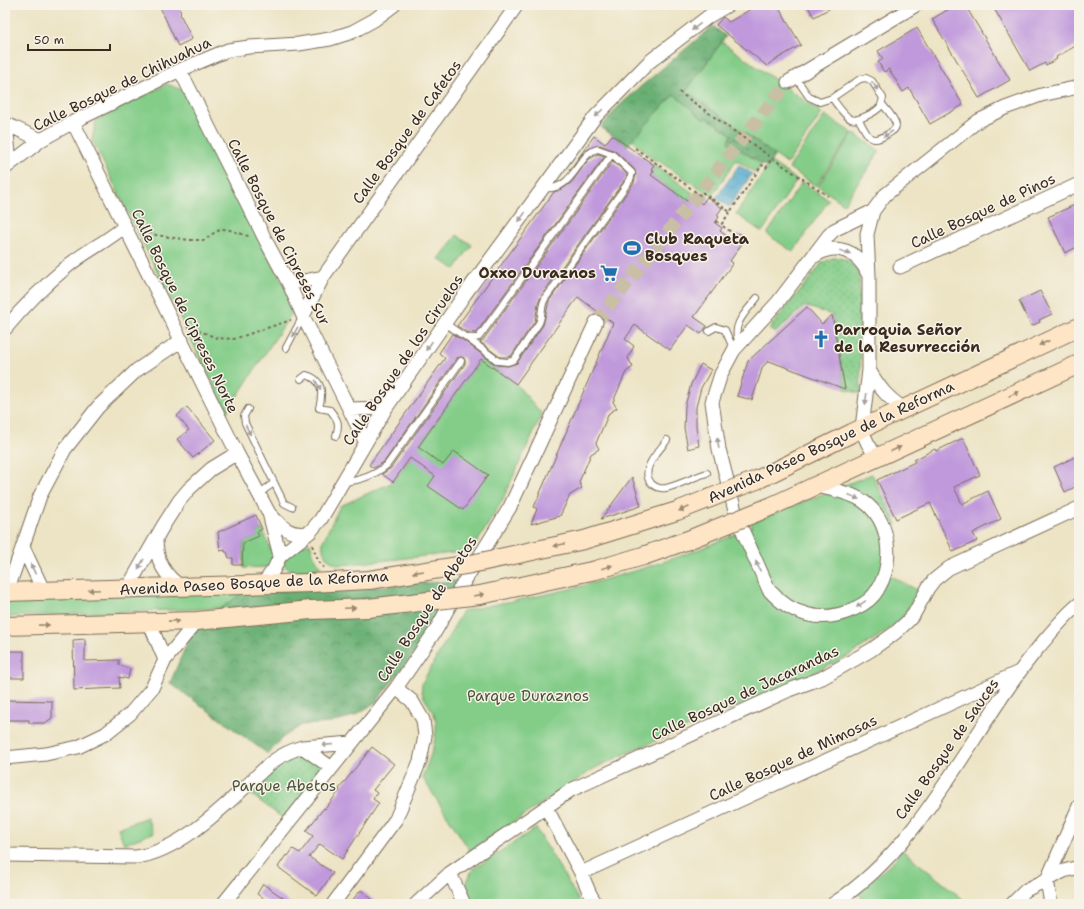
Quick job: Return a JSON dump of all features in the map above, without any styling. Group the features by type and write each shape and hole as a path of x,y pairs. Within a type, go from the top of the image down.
{"main road":[{"name":"Avenida Paseo Bosque de la Reforma","path":"6,592 182,588 369,580 471,564 584,540 677,511 759,479 862,428 1079,327"},
{"name":"Avenida Paseo Bosque de la Reforma","path":"5,626 197,621 311,610 368,608 480,595 596,570 694,538 772,506 1079,364"}],"street":[{"name":"Calle Bosque de Chihuahua","path":"7,165 40,140 73,122 180,70 228,50 299,44 330,39 358,29 374,20 394,5"},
{"name":"Calle Bosque de Cafetos","path":"303,316 323,277 517,5"},
{"name":"Calle Bosque de los Ciruelos","path":"262,585 274,569 280,556 310,532 321,519 386,408 445,323 595,117 649,62 709,16 728,5"},
{"path":"792,80 916,5"},
{"name":"Calle Bosque de Cipreses Sur","path":"180,70 289,284 303,316 366,441"},
{"path":"878,458 870,449 864,437 862,428 869,370 869,276 867,234 873,211 885,195 978,122 1005,108 1041,95 1079,87"},
{"name":"Calle Bosque de Cipreses Norte","path":"73,122 237,453 269,513 280,556"},
{"path":"6,124 40,140"},
{"path":"6,124 26,151"},
{"path":"6,124 7,165"},
{"name":"Calle Bosque de Pinos","path":"900,267 1079,184"},
{"path":"817,486 856,497 868,505 882,524 889,552 878,589 872,596 857,608 845,613 831,616 812,616 802,614 784,604 769,590 735,511 719,449 712,402 721,374 737,347 778,302 829,235 834,230 873,211"},
{"path":"5,329 19,311 69,265 125,226"},
{"path":"811,260 819,253 827,250 836,249 845,251 859,259 869,276"},
{"path":"289,284 323,277"},
{"name":"Calle Bosque de Abetos","path":"223,904 396,688 436,630 510,507 596,322"},
{"path":"6,592 40,496 65,449 98,406 137,370 182,340"},
{"path":"869,370 879,386 891,400 904,409"},
{"path":"349,409 386,408"},
{"path":"127,589 170,513 189,489 211,469 237,453"},
{"name":"Calle Bosque de Jacarandas","path":"416,904 450,873 571,790 788,690 822,678 853,661 902,628 914,614 934,580 949,568 1079,508"},
{"name":"Calle Bosque de Cipreses Norte","path":"269,513 288,531 299,534 310,532"},
{"path":"156,539 158,556 164,570 169,577 182,588"},
{"path":"23,547 44,592"},
{"name":"Calle Bosque de Sauces","path":"833,904 848,895 888,858 935,799 1019,672 1055,629 1079,604"},
{"path":"5,758 46,754 78,747 105,734 130,714 152,688 166,660 197,621"},
{"path":"149,622 166,660"},
{"name":"Calle Bosque de Mimosas","path":"581,873 1019,672"},
{"path":"333,904 396,819 420,761 425,736 423,720 412,701 396,688"},
{"path":"5,855 136,857 155,853 170,846 204,823 244,789 273,760 302,747 352,743"},
{"path":"302,747 332,768"},
{"path":"1051,904 1047,880 1079,806"},
{"path":"546,807 596,904"},
{"path":"1012,904 1026,890 1064,871 1079,867"},
{"path":"450,873 464,904"}],"lane":[{"path":"792,80 809,97 820,102 832,98 860,79 866,78 872,81 883,98 882,104 879,108 859,120 849,119 832,98"},
{"path":"859,120 869,136 874,139 879,140 894,130 896,126 894,121 882,104"},
{"path":"445,323 502,362 511,362 517,357 539,323 541,319 541,306 631,177 632,173 629,168 612,154 603,150 594,149 566,181 554,188 543,188"},
{"path":"466,337 475,338 482,334 612,154"},
{"path":"737,347 737,324 757,298"},
{"path":"286,348 303,316"},
{"path":"709,331 716,327 722,328 737,347"},
{"path":"342,482 350,482 376,473 387,465 461,361"},
{"path":"301,379 306,375 313,376 318,382 322,390 322,398 319,408 330,410 337,418 339,427 336,436"},
{"path":"248,409 244,416 245,423 284,503 292,507"},
{"path":"667,440 649,465 647,473 652,483 662,488 707,472"},
{"path":"261,498 264,490 274,483"}],"path":[{"path":"679,92 828,196"},
{"path":"635,148 700,195 702,192 730,212"},
{"path":"722,224 762,165 766,168 772,158"},
{"path":"716,221 737,236"},
{"path":"125,226 135,225 156,235 196,241 205,240 215,232 223,229 267,243"},
{"path":"171,320 217,338 234,339 257,333 303,316"},
{"path":"310,532 313,548 319,562"}],"green space":[{"path":"713,26 726,36 686,91 775,155 767,167 728,142 732,135 706,117 704,120 674,94 627,146 601,127 618,107 639,88"},
{"path":"722,42 822,113 787,164 686,91"},
{"path":"167,84 187,92 295,308 227,412 92,140 96,120"},
{"path":"674,94 704,120 706,117 733,135 728,142 762,164 756,173 736,160 712,196 657,160 656,162 632,140"},
{"path":"825,115 852,133 816,186 789,168"},
{"path":"853,133 880,151 844,204 818,186"},
{"path":"771,162 797,180 762,232 736,214"},
{"path":"654,165 693,193 687,201 651,175 654,171 651,169"},
{"path":"802,182 829,200 793,252 767,234"},
{"path":"457,235 472,245 455,269 439,259"},
{"path":"832,258 845,259 852,263 859,274 861,394 845,389 832,315 805,306 775,333 769,329 822,263"},
{"path":"481,359 516,384 542,414 502,501 472,551 341,565 329,560 324,554 323,541 340,506 393,482"},
{"name":"Parque Duraznos","path":"872,474 896,523 889,575 919,591 902,618 885,632 850,655 785,687 636,749 595,768 470,851 422,777 433,746 436,721 434,714 423,696 421,688 422,683 463,611 586,585 660,563 734,535 752,527 751,523"},
{"path":"262,529 274,556 270,567 244,568 243,543 258,536 257,532"},
{"path":"310,543 314,556 321,567 300,571 285,567 283,563 291,553"},
{"path":"471,580 376,702 356,715 331,723 302,725 283,737 268,754 170,683 191,634 204,621 242,593 336,589"},
{"path":"294,586 294,605 5,617 5,598"},
{"name":"Parque Abetos","path":"302,747 332,768 289,823 244,789"},
{"path":"147,817 153,833 124,844 118,828"},
{"path":"536,828 581,904 474,904 465,887 472,870"},
{"path":"902,850 969,904 866,904 858,892 893,862"}],"water":[{"path":"739,165 752,174 729,207 716,198"}],"building":[{"path":"159,5 178,5 180,14 192,39 178,46"},
{"path":"758,5 777,5 801,45 767,66 716,25 723,17 729,22"},
{"path":"807,5 836,5 814,17"},
{"path":"956,5 965,5 1010,80 979,98 932,19"},
{"path":"992,5 1079,5 1079,44 1056,57 1057,59 1046,65 1045,63 1030,71"},
{"path":"917,28 963,105 930,124 909,88 903,92 889,69 884,72 878,62 883,59 878,51"},
{"path":"612,135 654,165 651,169 654,171 651,175 687,201 691,196 702,204 707,197 722,208 717,215 719,217 715,223 722,228 720,231 733,241 739,233 746,238 730,261 733,263 694,317 707,326 701,334 688,325 670,350 635,325 625,339 634,346 628,358 633,367 626,372 613,402 617,408 609,413 596,443 599,449 591,454 579,482 582,488 570,495 560,516 531,524 537,509 534,507 613,323 578,297 516,384 481,359 418,447 443,465 454,451 488,475 463,510 428,486 435,476 410,458 393,482 382,474 391,468 465,364 464,358 457,358 384,462 374,468 369,465 445,358 439,353 452,334 463,340 496,365 508,366 517,363 543,325 549,301 634,183 636,174 635,170 615,151 600,145 588,149 581,155 569,171 594,136 605,144"},
{"path":"598,154 605,156 476,333 467,332 457,326 554,192 564,188 572,182 588,160"},
{"path":"613,161 627,174 626,178 541,296 535,321 511,356 500,357 480,342 483,340"},
{"path":"1079,203 1079,246 1065,253 1048,217"},
{"path":"1040,291 1052,314 1039,320 1040,322 1031,326 1019,301"},
{"path":"807,307 822,324 832,315 845,389 769,361 763,366 752,400 737,396 748,361"},
{"path":"701,364 711,370 701,388 696,407 696,427 699,446 688,449 684,428 685,406 691,384"},
{"path":"187,407 215,440 193,458 177,439 189,430 177,416"},
{"path":"963,438 980,475 954,487 962,504 988,491 1001,519 973,533 977,541 953,552 930,503 896,519 877,480 915,462 914,460 935,449 936,451"},
{"path":"1079,455 1079,485 1065,492 1054,467"},
{"path":"632,477 641,506 601,519"},
{"path":"256,515 262,529 257,532 259,536 243,543 242,565 233,565 233,558 229,558 225,550 220,551 218,532"},
{"path":"85,639 85,661 119,660 119,665 130,669 128,679 119,677 120,688 74,690 73,640"},
{"path":"5,651 24,651 24,678 6,678"},
{"path":"5,700 52,701 52,718 45,723 29,723 29,720 5,720"},
{"path":"372,747 394,764 373,790 377,793 373,799 379,803 342,859 320,844 309,857 333,873 317,896 278,867 286,855 288,856 293,849 300,853 313,836 306,831 340,790 339,789"},
{"path":"263,884 292,904 271,904 257,894"},
{"path":"361,890 378,904 349,904"}],"tunnel":[{"path":"596,322 788,82"}],"place":[{"name":"Club Raqueta Bosques","path":"632,248"},
{"name":"Oxxo Duraznos","path":"609,273"},
{"name":"Parroquia Señor de la Resurrección","path":"821,339"}]}
